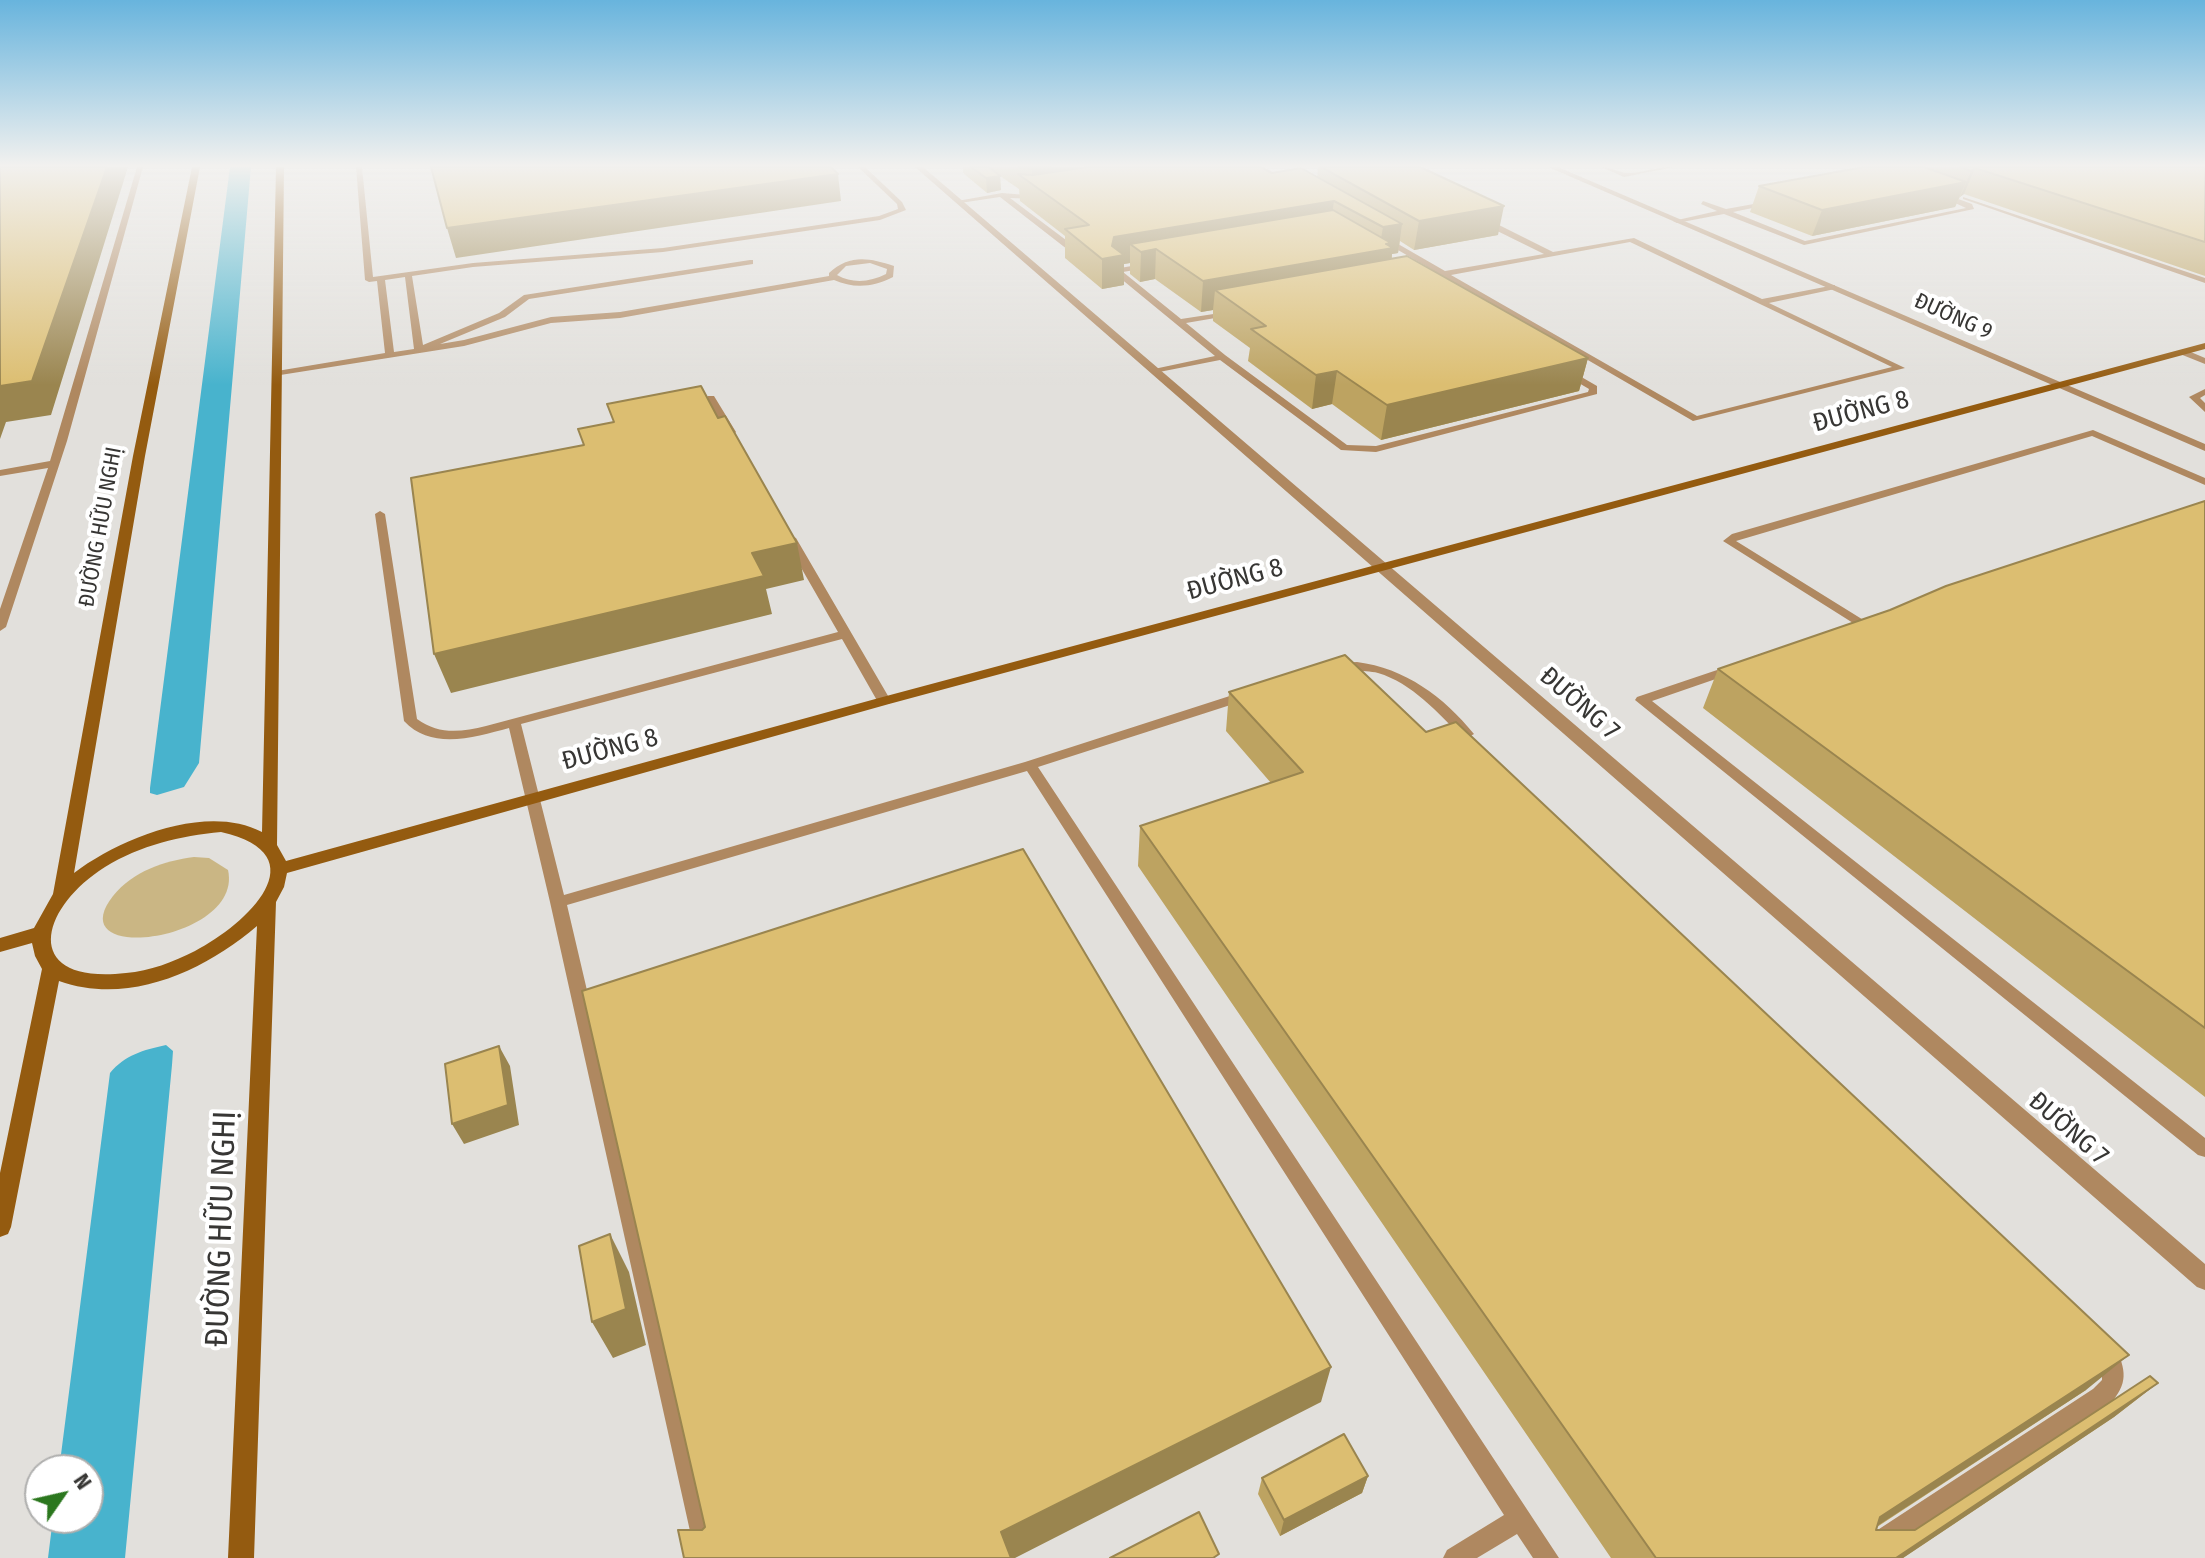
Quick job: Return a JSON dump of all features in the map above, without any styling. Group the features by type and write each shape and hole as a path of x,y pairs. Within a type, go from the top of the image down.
{"main road":[{"name":"ĐƯỜNG HỮU NGHỊ","path":"61,897 139,456 182,240"},
{"path":"270,843 279,240"},
{"name":"ĐƯỜNG 8","path":"280,869 884,701 2205,346"},
{"path":"221,826 258,834 270,843 280,869 267,902 253,919 223,943 187,963 161,973 108,983 66,976 52,967 43,953 42,933 61,897 99,864 123,851 173,832 221,826"},
{"name":"ĐƯỜNG HỮU NGHỊ","path":"241,1558 267,902"},
{"path":"0,945 42,933"},
{"path":"0,1227 52,967"}],"street":[{"name":"ĐƯỜNG 7","path":"1005,240 2205,1279"},
{"name":"ĐƯỜNG 9","path":"1721,240 2205,448"}],"lane":[{"path":"0,627 62,441 119,240"},
{"path":"365,240 369,280 473,265 663,250 733,240"},
{"path":"1062,240 1075,251"},
{"path":"1298,240 1117,271 1222,357 1345,448 1376,449 1592,394 1594,388 1341,240"},
{"path":"1384,240 1696,419 1900,368 1631,240 1444,274"},
{"path":"1522,240 1552,254"},
{"path":"1796,240 1804,243 1820,240"},
{"path":"2082,240 2205,281"},
{"path":"419,350 502,315 527,297 750,262"},
{"path":"277,374 464,343 551,320 620,315 834,278 848,283 868,283 885,278 892,271 880,262 852,262 837,267 832,275 834,278"},
{"path":"408,274 419,350"},
{"path":"381,278 390,355"},
{"path":"1392,283 1408,280"},
{"path":"1761,302 1832,287"},
{"path":"1180,322 1240,311"},
{"path":"2183,352 2205,361"},
{"path":"1157,371 1222,357"},
{"path":"2205,392 2194,397 2205,409"},
{"path":"711,398 735,440"},
{"path":"1861,624 1729,541 1736,536 2093,433 2205,482"},
{"path":"0,473 52,464"},
{"path":"380,514 411,721 423,733 440,737 514,722 845,634"},
{"path":"782,523 884,701"},
{"path":"1847,629 1876,619"},
{"path":"1316,673 1358,664 1393,672 1421,690 1479,745"},
{"path":"1744,664 1642,700 2205,1149"},
{"path":"558,902 1030,765 1256,692"},
{"path":"514,722 708,1558"},
{"path":"1030,765 1547,1558"},
{"path":"1855,1558 2101,1397 2113,1384 2113,1365 2102,1335"},
{"path":"1455,1558 1520,1519"}],"shaded area":[{"path":"194,857 209,858 228,870 225,894 209,914 184,928 156,936 129,937 110,931 103,918 121,887 150,869"}],"water":[{"path":"221,240 245,240 199,763 184,787 157,795 150,793"},
{"path":"166,1045 173,1051 125,1558 48,1558 51,1534 104,1534 104,1454 61,1454 110,1073 135,1054"}],"building":[{"path":"0,240 82,240 32,381 0,386"},
{"path":"1078,240 1113,240 1112,246 1124,255 1102,259"},
{"path":"1156,240 1385,240 1393,248 1203,281 1156,249 1141,252 1130,244"},
{"path":"1407,256 1588,358 1387,405 1337,371 1316,375 1251,329 1266,326 1215,290"},
{"path":"701,386 718,418 725,416 797,543 752,553 764,576 434,654 411,478 584,445 578,429 614,422 607,404"},
{"path":"2205,501 2205,1028 1718,669 1890,610 1946,586"},
{"path":"1345,655 1426,732 1456,722 2129,1355 1880,1517 1876,1530 1915,1530 2150,1376 2158,1383 1896,1558 1656,1558 1140,826 1303,772 1229,692"},
{"path":"1023,849 1331,1367 1001,1532 1011,1558 684,1558 678,1530 702,1530 705,1527 582,991"},
{"path":"499,1046 508,1105 452,1124 445,1064"},
{"path":"610,1234 626,1309 592,1322 579,1246"},
{"path":"1344,1434 1368,1476 1284,1520 1262,1478"},
{"path":"1199,1512 1219,1554 1213,1558 1110,1558"}]}
